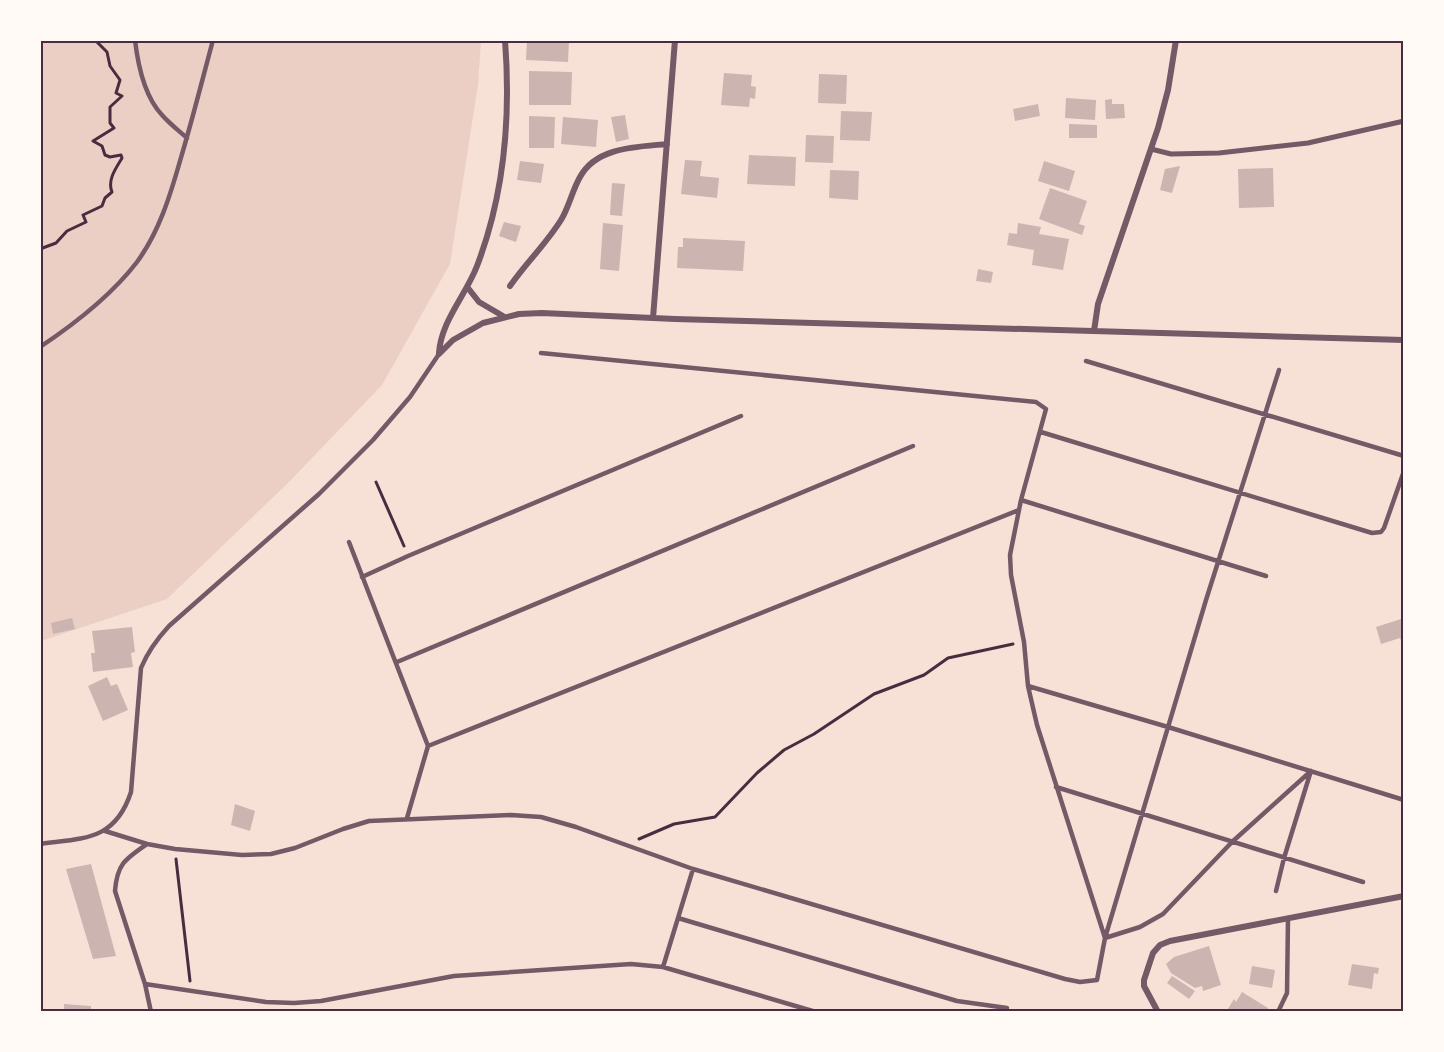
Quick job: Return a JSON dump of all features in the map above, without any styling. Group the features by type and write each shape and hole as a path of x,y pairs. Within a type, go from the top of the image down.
{"street":[{"path":"439,354 443,334 468,288 487,240 501,182 507,124 505,40"},
{"path":"653,318 675,40"},
{"path":"1094,331 1098,304 1151,149 1168,90 1176,40"},
{"path":"1151,149 1171,154 1220,153 1308,143 1404,121"},
{"path":"510,286 527,261 553,232 563,217 580,176 596,158 624,149 666,144"},
{"path":"468,288 479,302 503,316"},
{"path":"439,354 469,329 503,316 542,313 1404,340"},
{"path":"1158,1011 1144,986 1144,980 1154,953 1160,945 1170,941 1404,896"}],"lane":[{"path":"135,40 138,63 146,87 161,114 187,138"},
{"path":"40,347 69,328 136,263 160,222 187,138 213,40"},
{"path":"541,353 1036,402 1046,409 1021,500 1010,565 1024,642 1028,686 1037,725 1105,938"},
{"path":"40,844 90,837 105,831 118,820 131,792 141,668 156,639 319,494 374,440 410,397 439,354"},
{"path":"1086,361 1404,456"},
{"path":"105,831 147,844 175,849 242,855 272,854 295,848 369,821 511,815 541,817 693,869 1080,982 1097,980 1105,938 1279,370"},
{"path":"363,577 741,416"},
{"path":"1041,432 1372,533 1377,533 1384,528 1404,471"},
{"path":"397,662 913,446"},
{"path":"1021,500 1266,576"},
{"path":"428,746 1019,510"},
{"path":"349,542 428,746 407,818"},
{"path":"1028,686 1404,800"},
{"path":"1105,938 1140,927 1162,914 1232,842 1311,771"},
{"path":"1276,891 1311,771"},
{"path":"1055,787 1363,882"},
{"path":"147,844 126,858 120,866 116,876 115,891 145,984 151,1011"},
{"path":"663,967 693,869"},
{"path":"678,918 957,1001 1007,1008"},
{"path":"1278,1011 1287,993 1288,918"},
{"path":"145,984 294,1004 454,976 631,964 663,967 816,1011"}],"path":[{"path":"40,249 56,243 66,231 86,222 83,215 102,206 105,198 112,192 110,187 114,172 122,158 121,155 110,157 105,154 102,146 93,141 114,128 110,123 110,107 122,96 116,93 120,80 110,66 107,52 95,40"},
{"path":"376,482 408,556"},
{"path":"627,845 674,824 715,817 757,773 784,750 814,734 874,694 924,675 948,658 1024,642"},
{"path":"175,849 192,991"}],"shaded area":[{"path":"40,41 481,41 478,85 450,264 382,385 288,483 167,599 41,641"}],"building":[{"path":"527,40 569,40 568,62 526,60"},
{"path":"529,71 572,72 571,105 529,105"},
{"path":"724,73 752,75 751,86 756,87 755,99 750,98 749,107 721,105"},
{"path":"819,74 847,75 846,104 818,103"},
{"path":"1066,98 1096,100 1095,120 1065,118"},
{"path":"1112,99 1112,104 1124,104 1125,118 1106,119 1105,100"},
{"path":"1038,104 1040,116 1015,121 1013,109"},
{"path":"841,111 872,112 870,141 840,140"},
{"path":"625,115 629,139 616,142 611,117"},
{"path":"529,116 555,117 554,148 529,148"},
{"path":"563,117 598,120 596,147 561,144"},
{"path":"1069,124 1097,125 1097,138 1069,138"},
{"path":"806,135 834,136 833,163 805,162"},
{"path":"749,155 796,157 795,186 747,184"},
{"path":"685,160 702,161 700,176 719,178 717,198 681,194"},
{"path":"520,161 544,164 541,183 517,180"},
{"path":"1044,161 1075,171 1069,191 1038,181"},
{"path":"1180,166 1172,193 1160,190 1165,169"},
{"path":"1273,168 1274,207 1239,208 1238,169"},
{"path":"830,170 859,171 858,200 829,198"},
{"path":"612,183 625,184 622,216 610,215"},
{"path":"1050,188 1087,201 1079,224 1085,226 1082,235 1039,219"},
{"path":"504,222 521,226 516,242 499,236"},
{"path":"603,223 623,225 619,271 600,269"},
{"path":"1018,223 1041,227 1039,234 1069,239 1063,270 1032,265 1034,250 1007,245 1009,233 1017,234"},
{"path":"683,238 745,241 743,271 677,268 678,247 683,247"},
{"path":"978,269 993,272 991,283 976,281"},
{"path":"72,618 75,629 53,634 51,623"},
{"path":"1404,618 1404,648 1400,638 1381,644 1376,627"},
{"path":"132,627 135,652 131,653 133,667 93,672 91,653 95,653 92,631"},
{"path":"107,677 111,686 117,684 128,710 103,721 88,686"},
{"path":"235,804 255,811 250,831 231,825"},
{"path":"91,864 116,956 93,959 66,869"},
{"path":"1209,946 1221,985 1203,991 1202,986 1195,988 1171,973 1166,964 1174,957"},
{"path":"1352,964 1379,968 1378,974 1374,973 1372,989 1348,985"},
{"path":"1252,966 1275,970 1272,988 1249,984"},
{"path":"1172,976 1195,991 1189,999 1167,983"},
{"path":"1242,992 1268,1008 1266,1012 1226,1012 1234,999 1236,1002"},
{"path":"64,1004 91,1006 91,1012 64,1012"}]}
